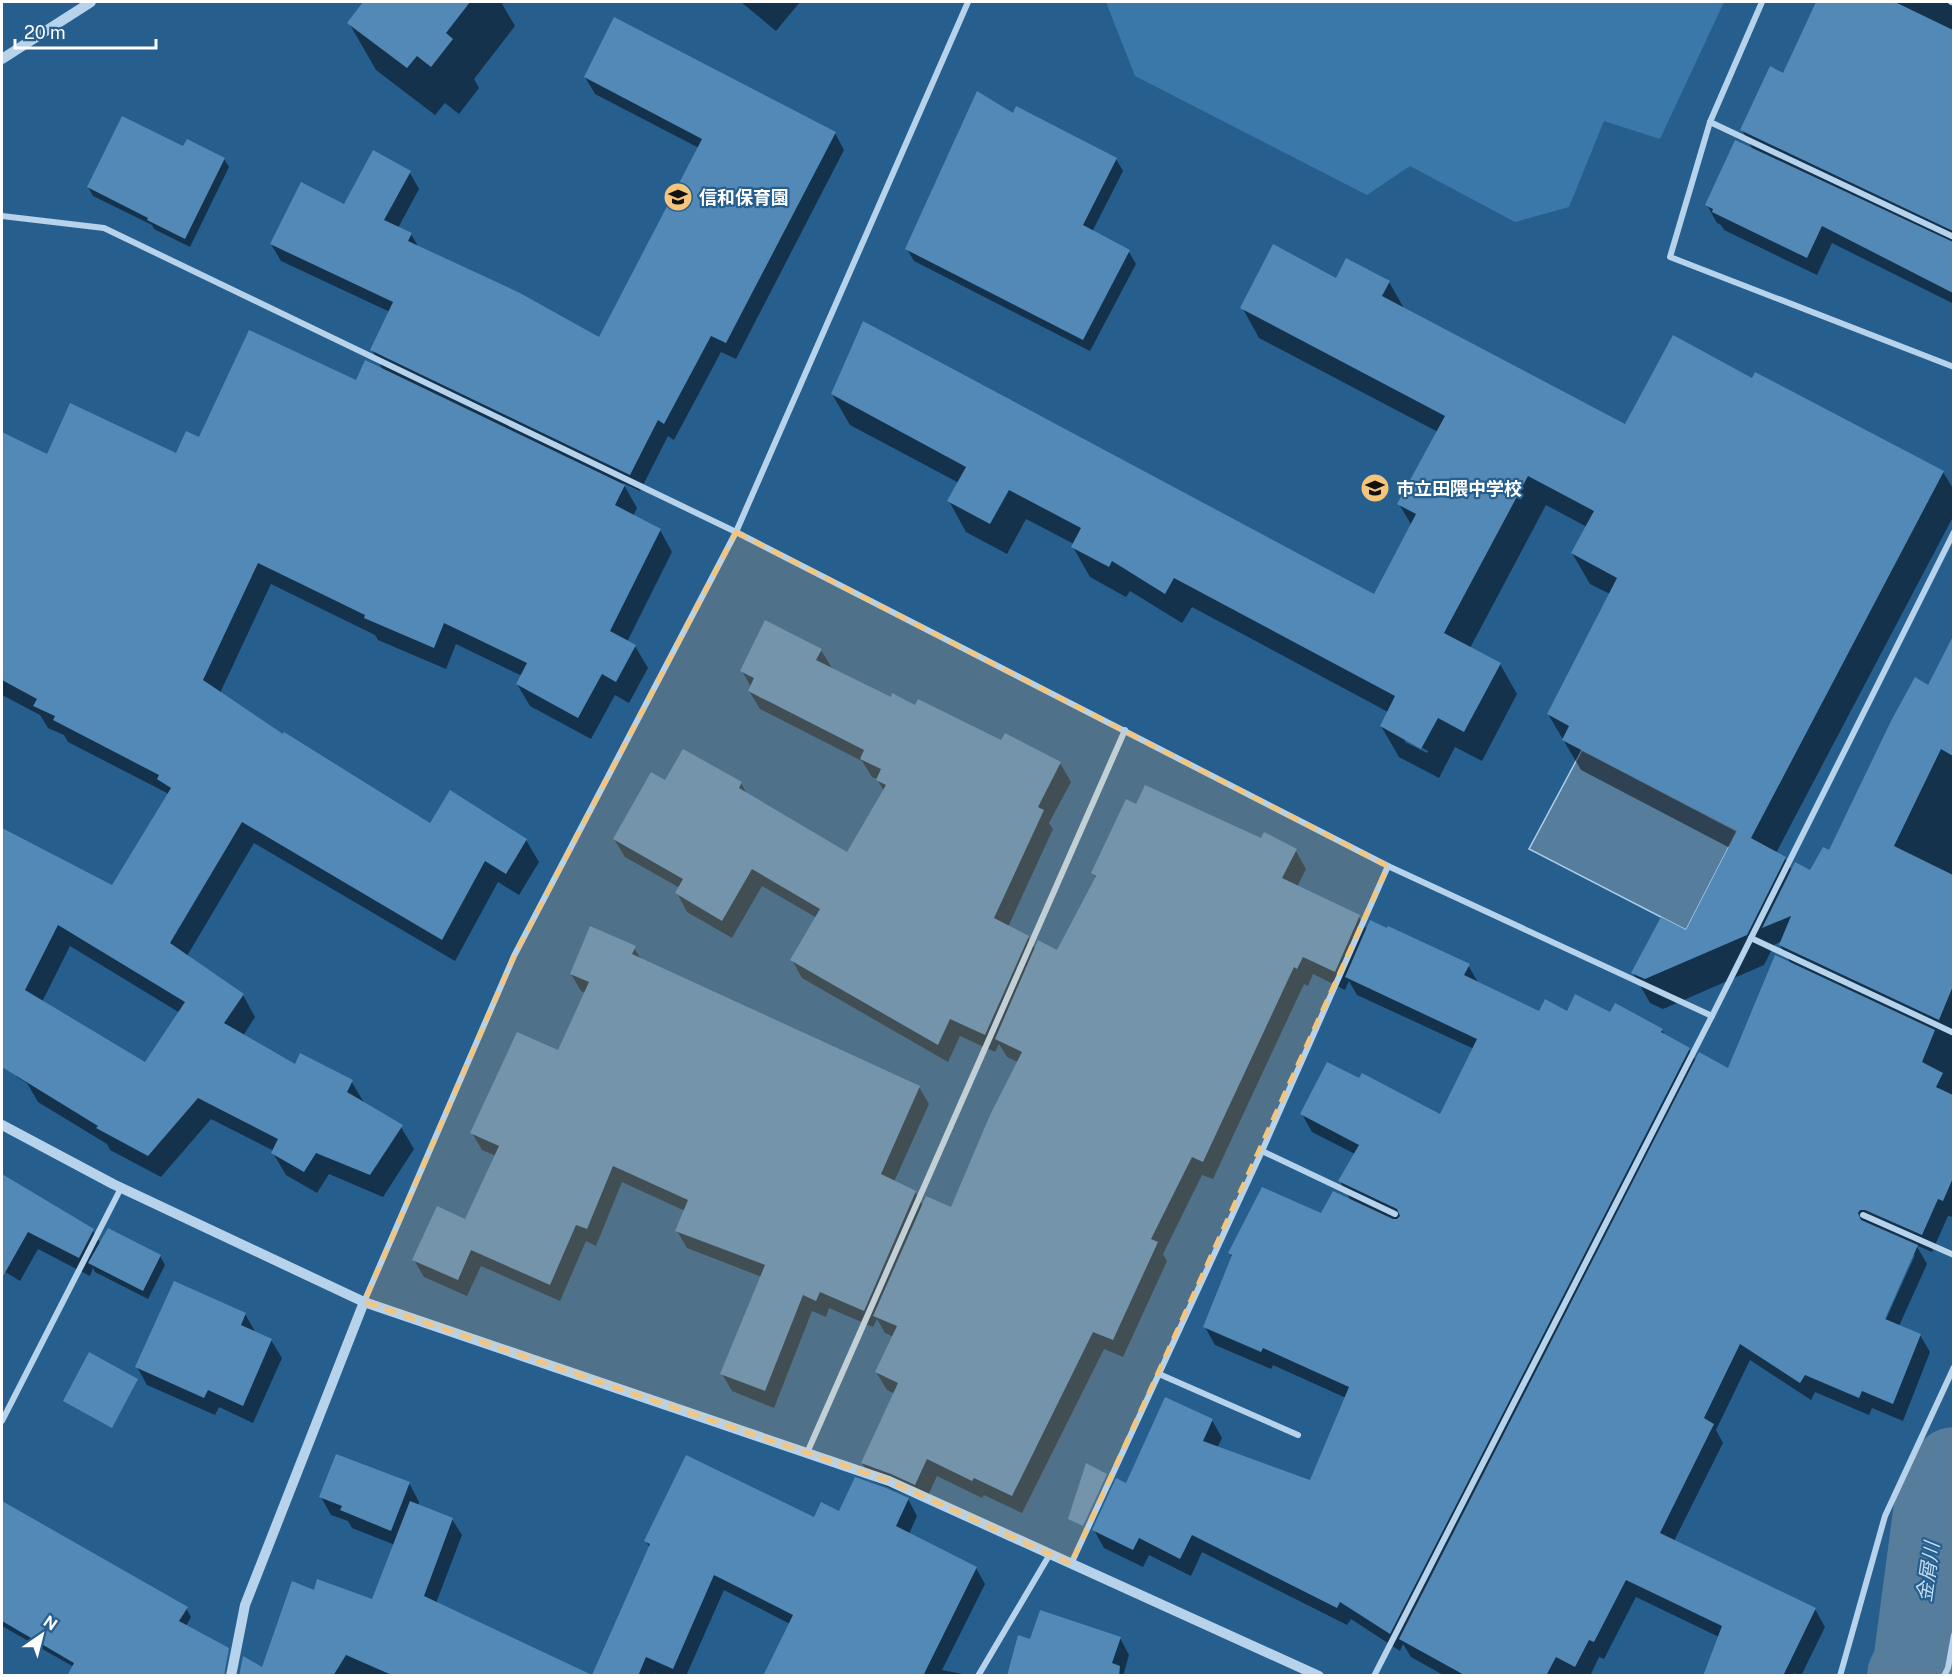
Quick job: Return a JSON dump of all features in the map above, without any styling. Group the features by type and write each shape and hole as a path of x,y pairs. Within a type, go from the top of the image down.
{"street":[{"path":"2,59 91,2"},
{"path":"231,1676 245,1605 364,1302 514,957 736,532 968,2"},
{"path":"1762,2 1710,122 1670,257 1953,367"},
{"path":"1710,122 1953,237"},
{"path":"2,216 104,228 736,532 1388,866 1712,1016"},
{"path":"1374,1676 1712,1016 1953,532"},
{"path":"807,1453 1125,730"},
{"path":"1071,1564 1262,1151 1388,866"},
{"path":"1751,938 1953,1033"},
{"path":"2,1125 121,1188 364,1302 889,1481 1319,1676"},
{"path":"1262,1151 1395,1214"},
{"path":"2,1421 121,1188"},
{"path":"1863,1215 1953,1255"},
{"path":"1840,1676 1885,1516 1953,1367"},
{"path":"1159,1374 1298,1435"},
{"path":"978,1676 1050,1554"},
{"path":"1944,1676 1948,1668 1953,1635"}],"highlighted area":[{"path":"736,532 1388,866 1071,1564 889,1481 364,1302 514,956"}],"shaded area":[{"path":"1106,2 1724,2 1660,139 1604,121 1569,207 1515,222 1410,166 1367,195 1135,76"},
{"path":"1582,750 1737,831 1686,930 1529,849"}],"building":[{"path":"363,2 470,2 446,33 453,39 431,67 417,56 407,68 347,23"},
{"path":"1816,2 1895,2 1953,30 1953,231 1740,130 1770,66 1783,73"},
{"path":"614,17 836,132 726,343 711,336 664,424 658,420 630,475 370,350 393,302 270,244 301,182 344,204 373,150 411,171 384,220 412,233 408,241 520,293 599,337 702,139 584,77"},
{"path":"977,91 1013,113 1016,106 1117,158 1083,225 1130,250 1083,340 905,249"},
{"path":"122,116 183,146 187,139 225,158 185,239 87,187"},
{"path":"1735,140 1953,242 1953,293 1822,226 1807,258 1712,212 1713,209 1705,205"},
{"path":"1273,244 1336,278 1346,258 1390,281 1382,296 1625,424 1673,335 1752,378 1755,372 1944,471 1751,838 1786,857 1747,935 1645,979 1631,973 1661,917 1686,930 1737,831 1562,740 1569,726 1547,714 1617,578 1571,553 1594,511 1528,476 1444,633 1501,663 1464,732 1438,718 1421,749 1380,726 1395,696 1174,578 1165,594 1112,561 1109,567 1071,547 1081,528 1009,490 990,524 947,501 966,467 831,394 863,321 1374,594 1416,514 1397,504 1445,416 1240,308"},
{"path":"249,330 356,380 365,360 625,485 615,505 661,529 610,631 636,645 616,682 602,674 578,718 516,684 527,663 444,623 434,648 364,618 365,615 258,563 203,680 283,734 284,732 430,823 450,790 527,839 506,874 485,861 442,940 242,822 170,943 244,994 224,1023 295,1064 300,1053 353,1080 347,1092 403,1125 370,1175 316,1153 304,1172 271,1153 278,1139 198,1098 148,1156 96,1128 98,1126 2,1067 2,828 112,885 171,788 157,779 159,775 53,720 55,716 33,706 37,699 2,680 2,432 47,454 70,403 176,453 186,431 199,437","holes":["58,925 185,1002 145,1062 25,990"]},
{"path":"765,620 822,649 816,660 891,697 892,693 915,705 918,699 1001,740 1005,733 1061,762 1038,807 1044,810 994,918 1029,936 985,1035 950,1019 938,1045 790,960 820,909 752,869 722,921 675,893 683,879 613,839 651,772 665,780 683,749 742,782 739,788 847,852 886,785 876,780 881,769 860,759 864,750 748,691 754,678 740,671"},
{"path":"1953,636 1953,756 1941,749 1894,846 1953,875 1953,986 1939,1020 1779,945 1791,916 1762,928 1795,862 1810,870 1823,847 1829,850 1891,721 1915,677 1928,685"},
{"path":"1145,785 1261,838 1264,832 1297,849 1282,878 1360,915 1335,972 1303,957 1297,969 1294,967 1203,1162 1192,1157 1151,1239 1158,1242 1113,1340 1093,1332 1012,1496 974,1478 972,1481 927,1459 915,1485 861,1463 898,1383 875,1372 897,1326 873,1316 926,1196 951,1207 990,1115 1022,1052 995,1039 1038,940 1057,950 1096,876 1091,873 1126,799 1136,804"},
{"path":"1370,920 1470,964 1464,975 1539,1011 1545,999 1567,1011 1575,994 1610,1012 1615,1003 1663,1029 1661,1032 1690,1048 1390,1634 1340,1602 1337,1608 1192,1535 1180,1559 1139,1538 1133,1550 1092,1530 1116,1478 1126,1483 1165,1397 1213,1419 1203,1441 1310,1480 1349,1387 1263,1348 1261,1352 1203,1327 1232,1255 1228,1253 1262,1187 1321,1213 1333,1191 1393,1219 1400,1216 1397,1209 1338,1181 1359,1145 1300,1114 1327,1062 1359,1078 1362,1073 1440,1114 1477,1039 1345,977"},
{"path":"590,926 636,946 632,954 920,1086 881,1174 916,1191 864,1311 820,1292 816,1301 803,1295 765,1391 720,1374 765,1265 675,1231 688,1200 613,1166 587,1229 576,1225 550,1285 471,1250 458,1280 412,1260 437,1206 465,1219 499,1146 470,1133 517,1032 558,1050 589,982 570,974"},
{"path":"1775,955 1935,1030 1922,1062 1943,1073 1936,1087 1953,1095 1953,1178 1943,1201 1938,1199 1922,1235 1865,1210 1860,1210 1858,1213 1861,1220 1918,1245 1885,1319 1921,1334 1893,1404 1862,1391 1859,1398 1805,1375 1800,1383 1740,1344 1704,1418 1714,1424 1660,1533 1816,1608 1783,1676 1703,1676 1722,1626 1626,1580 1594,1642 1589,1640 1575,1667 1556,1657 1546,1676 1466,1676 1399,1639 1699,1052 1728,1068"},
{"path":"2,1174 94,1229 79,1258 28,1232 2,1278"},
{"path":"108,1228 161,1255 143,1291 88,1263"},
{"path":"174,1281 246,1313 241,1325 272,1339 243,1406 208,1390 204,1398 135,1367"},
{"path":"89,1352 138,1379 112,1428 63,1401"},
{"path":"336,1454 410,1482 391,1531 340,1510 342,1506 319,1497"},
{"path":"686,1455 814,1517 821,1502 839,1511 855,1477 909,1498 896,1526 977,1567 923,1676 763,1676 793,1615 714,1575 673,1669 646,1657 638,1676 394,1676 346,1655 333,1676 239,1676 243,1656 262,1667 292,1581 314,1590 317,1579 372,1599 410,1501 453,1518 424,1596 592,1675 650,1544 644,1541"},
{"path":"1086,1463 1107,1474 1083,1526 1068,1519"},
{"path":"2,1501 188,1607 179,1621 229,1648 224,1676 67,1676 74,1663 2,1621"},
{"path":"1040,1610 1121,1637 1112,1663 1120,1666 1119,1676 1007,1676 1018,1635 1030,1639"}],"waterway":[{"name":"金屑川","path":"1910,1676 1916,1664 1937,1506 1954,1470"}],"place":[{"name":"信和保育園","path":"678,197"},
{"name":"市立田隈中学校","path":"1375,488"}]}
